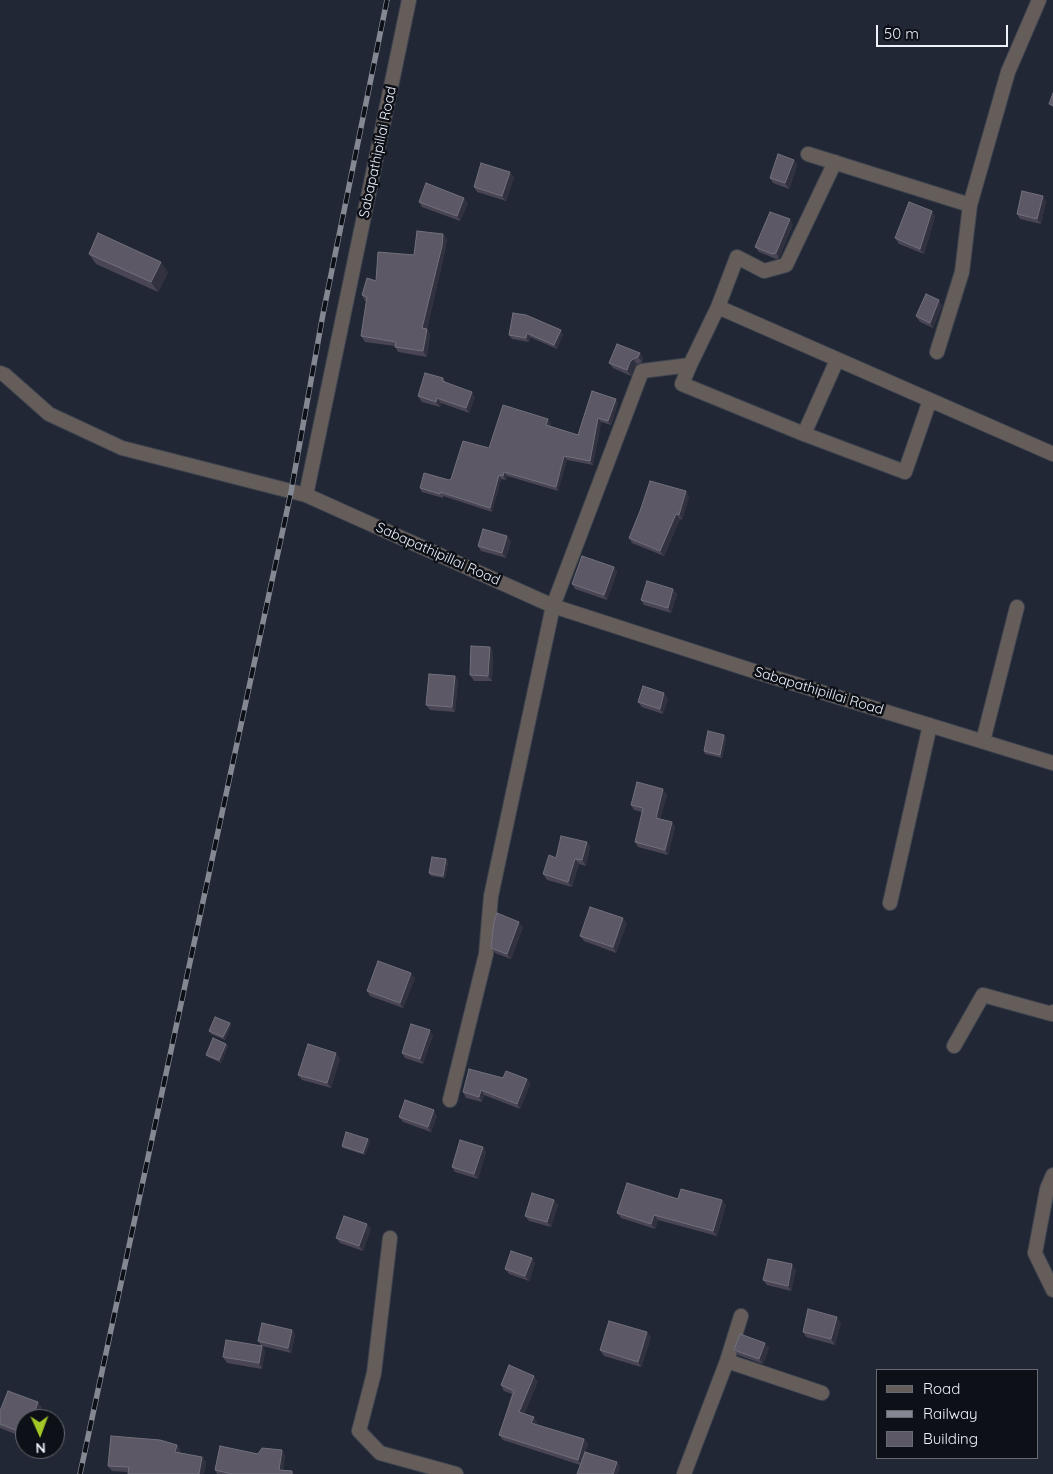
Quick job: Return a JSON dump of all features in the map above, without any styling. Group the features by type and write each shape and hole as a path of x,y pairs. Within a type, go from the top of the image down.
{"street":[{"name":"Sabapathipillai Road","path":"409,0 306,495 552,606 766,675 1053,763"},
{"path":"937,352 962,272 970,205 1008,72 1039,0"},
{"path":"808,154 970,205"},
{"path":"835,162 786,264 764,271 737,257 718,307 682,384 804,434 905,472 930,400"},
{"path":"718,307 1053,454"},
{"path":"804,434 837,360"},
{"path":"450,1100 486,954 491,896 552,606 642,371 690,365"},
{"path":"0,373 5,374 49,414 122,448 306,495"},
{"path":"983,742 1017,608"},
{"path":"890,903 930,725"},
{"path":"954,1046 983,995 1052,1014 1053,1012"},
{"path":"1053,1175 1047,1189 1035,1253 1053,1290"},
{"path":"390,1238 374,1373 359,1431 380,1453 456,1474"},
{"path":"684,1474 728,1361 741,1316"},
{"path":"728,1361 822,1393"}],"building":[{"path":"1053,93 1053,106 1049,104"},
{"path":"778,154 794,160 785,183 770,178"},
{"path":"481,163 510,172 502,196 474,187"},
{"path":"426,183 464,198 457,216 419,202"},
{"path":"1022,191 1043,196 1037,219 1017,214"},
{"path":"909,202 932,211 920,249 895,238"},
{"path":"770,212 790,219 776,253 772,254 755,247"},
{"path":"417,231 443,234 442,246 422,328 427,329 423,351 395,347 396,342 361,336 367,297 362,295 367,278 376,281 378,252 414,255"},
{"path":"98,233 161,262 151,282 89,254"},
{"path":"926,294 939,300 930,323 916,316"},
{"path":"513,313 526,315 561,330 554,345 527,333 526,338 509,335"},
{"path":"617,344 640,353 638,357 630,362 627,370 609,363"},
{"path":"425,373 443,378 442,381 472,392 466,408 437,398 436,402 418,396"},
{"path":"592,391 616,399 608,421 598,418 590,461 564,456 556,487 504,472 503,476 499,475 490,508 440,492 440,494 420,488 424,473 451,479 463,441 489,448 503,405 548,419 546,425 578,435"},
{"path":"650,481 686,491 679,515 676,514 660,551 629,538"},
{"path":"483,529 507,536 502,553 478,546"},
{"path":"582,556 614,567 604,595 572,584"},
{"path":"647,581 673,589 668,608 641,600"},
{"path":"471,646 490,647 488,676 470,675"},
{"path":"429,674 455,676 452,707 426,705"},
{"path":"643,686 664,693 660,709 638,702"},
{"path":"708,731 724,735 720,755 704,751"},
{"path":"637,782 663,789 656,818 672,822 665,850 635,842 643,808 631,805"},
{"path":"561,836 587,842 582,860 575,859 568,882 543,874 549,855 556,858"},
{"path":"432,857 446,859 443,876 429,873"},
{"path":"590,907 623,918 613,947 580,936"},
{"path":"497,913 519,922 507,954 491,948"},
{"path":"378,961 411,973 400,1003 367,991"},
{"path":"215,1017 230,1023 223,1037 209,1031"},
{"path":"411,1024 430,1030 420,1059 402,1053"},
{"path":"213,1038 226,1044 219,1060 206,1055"},
{"path":"308,1044 336,1053 327,1083 298,1075"},
{"path":"469,1069 503,1078 506,1071 527,1079 517,1104 481,1090 479,1097 463,1092"},
{"path":"405,1100 434,1110 428,1127 399,1117"},
{"path":"346,1132 368,1139 363,1153 342,1146"},
{"path":"460,1140 483,1147 474,1174 452,1167"},
{"path":"627,1183 678,1199 681,1189 722,1200 713,1231 654,1215 651,1224 617,1213"},
{"path":"532,1193 554,1200 547,1222 525,1216"},
{"path":"344,1216 367,1224 359,1246 336,1238"},
{"path":"511,1251 532,1258 525,1276 505,1269"},
{"path":"768,1259 792,1264 788,1286 763,1280"},
{"path":"808,1309 837,1317 831,1339 803,1332"},
{"path":"609,1321 647,1332 638,1362 600,1350"},
{"path":"262,1323 292,1330 288,1348 258,1341"},
{"path":"740,1334 765,1343 759,1359 734,1350"},
{"path":"226,1340 262,1346 259,1363 223,1357"},
{"path":"509,1365 534,1376 519,1412 534,1417 531,1423 584,1439 578,1460 499,1435 514,1391 501,1385"},
{"path":"8,1391 38,1402 36,1409 15,1409 15,1430 0,1424 0,1411"},
{"path":"111,1436 160,1440 177,1445 175,1452 202,1457 199,1474 128,1474 129,1467 108,1466"},
{"path":"220,1446 258,1454 262,1448 282,1450 279,1470 292,1471 292,1474 232,1474 215,1470"},
{"path":"585,1452 617,1462 613,1474 577,1474"}],"railway":[{"path":"80,1474 291,492 323,314 387,0"}]}
